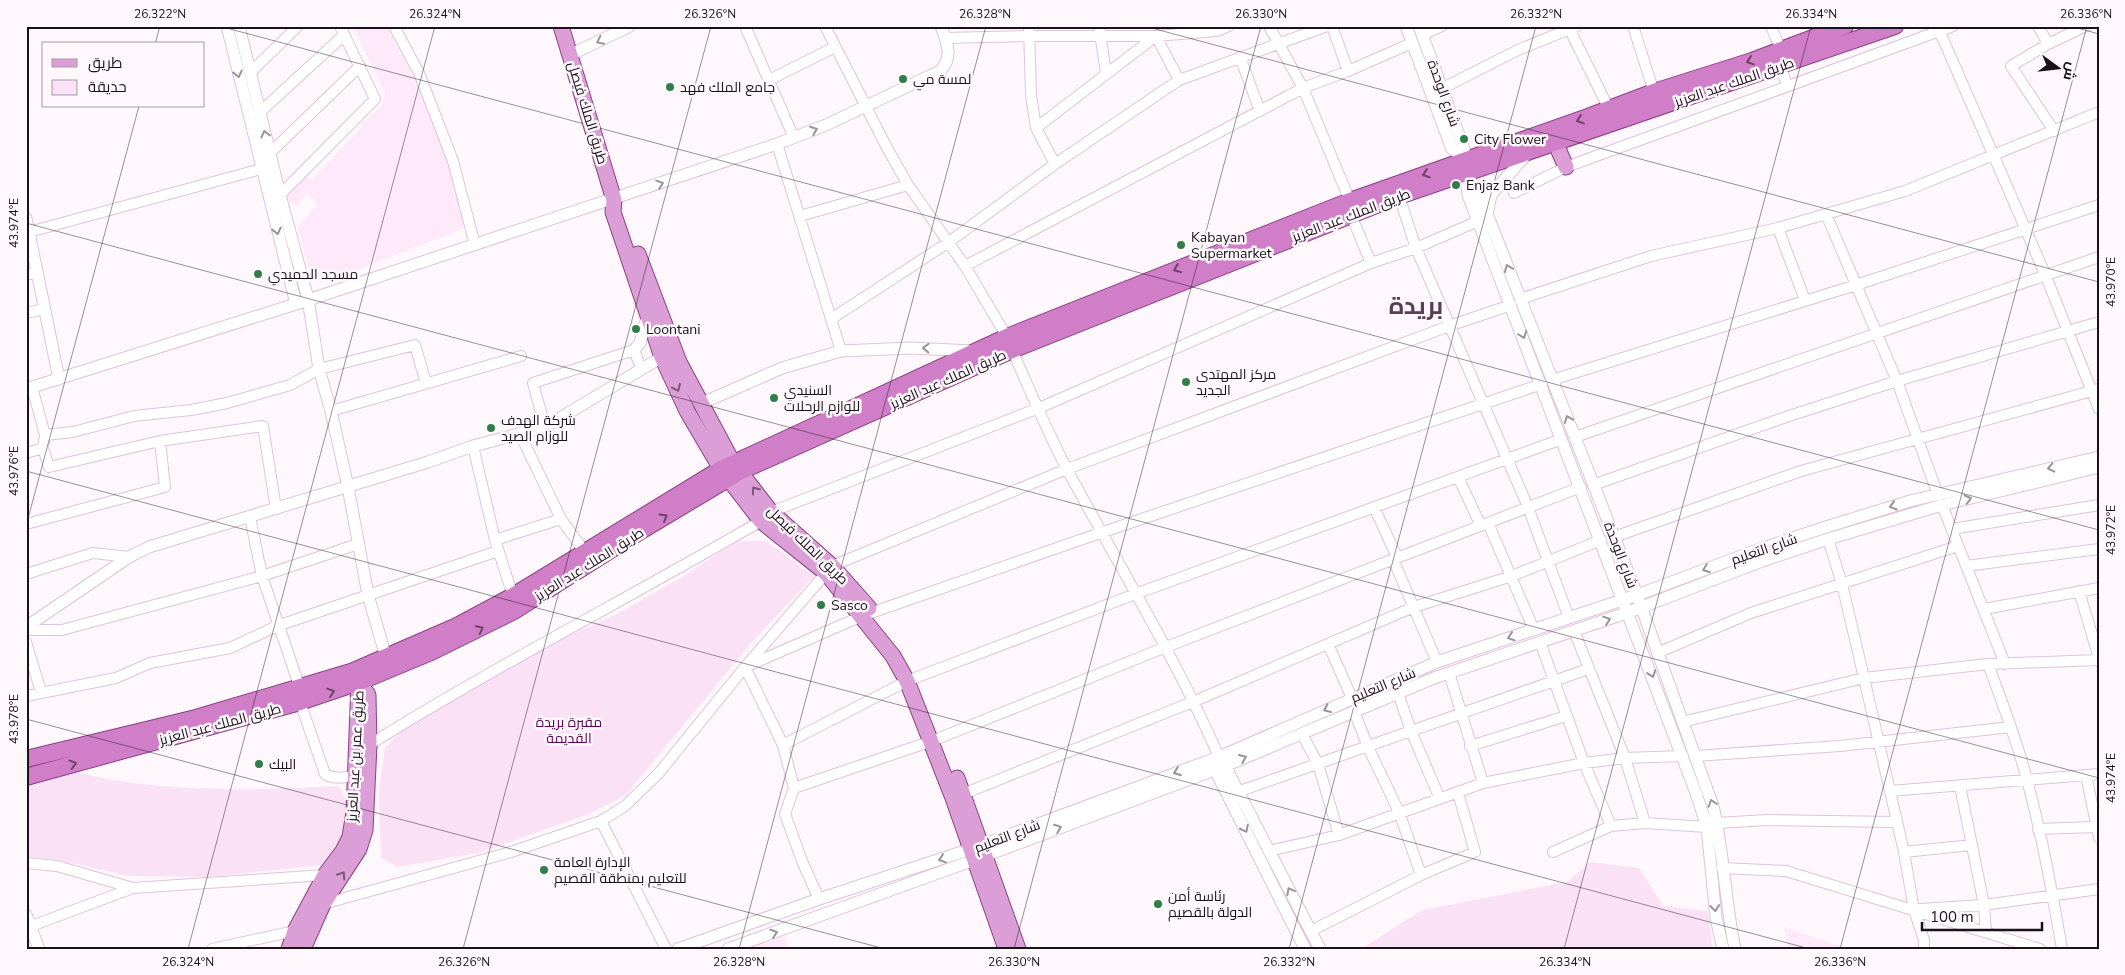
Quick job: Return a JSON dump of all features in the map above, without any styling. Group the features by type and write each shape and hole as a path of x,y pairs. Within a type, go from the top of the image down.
{"highway":[{"name":"طريق الملك عبد العزيز","path":"1350,208 1399,196 1609,109 1845,26"},
{"name":"طريق الملك عبد العزيز","path":"26,759 196,718 359,682 431,652 514,611 731,470 1009,343 1350,208 1466,167 1555,142 1895,26"},
{"name":"طريق الملك عبد العزيز","path":"26,777 300,695 386,658 457,626 513,596 584,551 731,470 975,351 1009,343"}],"main road":[{"name":"طريق الملك فيصل","path":"560,26 614,200 613,212 662,357 687,411 766,516 829,569 902,653 962,794 1006,949"},
{"path":"1555,142 1566,167"},
{"name":"طريق الملك فيصل","path":"614,200 621,207 679,362 731,470"},
{"name":"طريق عمر بن عبد العزيز","path":"303,949 323,904 359,849 366,830 369,745 368,695 359,682"},
{"name":"طريق عمر بن عبد العزيز","path":"289,949 295,931 325,874 344,851 350,837 354,812 359,682"},
{"name":"طريق الملك فيصل","path":"937,739 978,853 1018,949"}],"street":[{"path":"227,26 296,304"},
{"path":"239,26 280,195 308,300 319,369 331,411 348,487 368,594 386,658"},
{"path":"251,72 298,26"},
{"path":"394,26 419,73 453,161 475,245"},
{"path":"570,56 630,26"},
{"path":"745,26 794,138"},
{"path":"825,26 869,116 908,185 949,242 1009,343 1067,469 1138,593 1195,700 1220,764 1305,949"},
{"path":"276,509 263,426 160,441 49,467 43,448 45,435 29,388 296,304 614,200 794,138 826,125 940,70 949,58 941,26"},
{"path":"945,38 1030,31 1100,31 1156,36 1178,30 1217,31 1228,26"},
{"path":"1269,26 1303,88 1371,263"},
{"path":"831,319 949,242 1055,164 1179,80 1327,26"},
{"path":"1332,26 1348,71"},
{"path":"1406,26 1452,149 1466,167"},
{"path":"1421,31 1442,26"},
{"path":"1633,26 1654,92"},
{"path":"1772,26 1781,50"},
{"path":"1514,194 1566,167 1953,26"},
{"path":"2038,26 2048,44"},
{"path":"2054,131 2011,66 2048,44 2086,26"},
{"path":"1442,88 1510,54 1572,27 1609,109"},
{"path":"260,113 342,30 375,99 280,195"},
{"path":"1030,31 1031,95 1036,128 1055,164"},
{"path":"1100,31 1106,72"},
{"name":"شارع الوحدة","path":"1421,31 1464,149 1466,167 1478,192 1483,218 1547,382 1575,437 1594,484 1637,595 1634,610 1657,653 1713,806 1712,825 1721,841 1722,868 1735,949"},
{"path":"1940,32 2045,274 2067,331 2095,390 2099,409"},
{"path":"1036,128 1106,72 1156,36"},
{"path":"1156,36 1179,80"},
{"path":"964,266 1303,88 1412,43"},
{"path":"769,80 835,47"},
{"path":"1240,57 1260,111"},
{"path":"270,153 360,66"},
{"path":"1780,66 1787,85"},
{"path":"323,904 511,852 601,821 626,806 658,774 745,667 829,569 1067,469 1449,326 1651,256 1778,228 1906,191 2099,112"},
{"path":"777,144 841,351"},
{"path":"369,745 436,703 666,577 766,516 1039,408 1371,263 1416,248 1483,218 1491,195 1531,150"},
{"path":"29,232 261,169"},
{"path":"800,216 908,185"},
{"path":"1399,196 1416,248 1528,507 1569,618"},
{"path":"745,667 867,614 1102,532 1547,382 1856,285 2099,205"},
{"path":"1826,214 1898,381 1940,500 2005,664"},
{"path":"26,218 59,379"},
{"path":"1778,228 1805,300"},
{"path":"1575,437 2099,257"},
{"path":"26,274 38,274"},
{"path":"26,313 44,309"},
{"path":"545,427 533,382 634,350 640,343 648,313"},
{"path":"1594,484 1786,417 1898,381 2099,322"},
{"path":"45,435 73,432 134,416 191,410 227,403 290,385 319,369 415,344 426,383"},
{"path":"700,404 782,368 841,351 910,348 975,351"},
{"path":"634,350 641,368"},
{"path":"331,411 521,356"},
{"path":"26,629 129,557 149,547 348,487 473,446 545,427 564,418 641,368 662,357"},
{"path":"1547,382 1562,439 1623,599 1634,610 1683,756 1712,825 1716,918 1723,949"},
{"path":"1614,537 1801,472 2095,390"},
{"path":"520,434 561,519 584,551"},
{"path":"782,745 912,679 1138,593 1562,439"},
{"path":"26,524 165,486 160,441"},
{"path":"473,446 495,540 513,596"},
{"path":"26,453 43,448"},
{"name":"شارع التعليم","path":"728,949 978,853 1302,734 1449,673 1634,610 1762,561 1940,500 2099,457"},
{"name":"شارع التعليم","path":"1220,764 1352,698 1437,662 1637,595 1826,527 1940,500 2099,467"},
{"path":"1458,476 1512,576 1534,630"},
{"path":"794,788 937,739 1166,647 1581,487"},
{"path":"1952,529 2099,505"},
{"path":"1374,507 1437,662"},
{"path":"250,516 262,576 325,774 329,777 338,778 354,776"},
{"path":"495,540 561,519"},
{"path":"1828,538 1842,584 1864,678 1904,852 1914,910 1924,940 1924,949"},
{"path":"962,794 1195,700 1414,607 1512,576 1601,540"},
{"path":"26,629 62,630 262,576 358,544"},
{"path":"1657,653 1751,613 1958,546"},
{"path":"1966,566 2099,549"},
{"path":"26,696 116,678 150,663 230,648 278,626 498,551"},
{"path":"26,574 93,553 129,557"},
{"path":"1984,609 2099,588"},
{"path":"1682,722 1864,678 1988,664 2099,659 2078,591"},
{"path":"1574,631 1625,758 1644,823"},
{"path":"26,642 40,692"},
{"path":"1540,642 1553,682 1610,826"},
{"path":"1328,644 1352,698"},
{"path":"1988,664 2011,727 2027,780 2062,949"},
{"path":"745,667 782,745 794,788 785,814 802,861 819,899"},
{"path":"1237,792 1588,669"},
{"path":"1449,673 1482,782"},
{"path":"1398,693 1411,731 1440,799"},
{"path":"1354,712 1368,747 1399,812 1421,876"},
{"path":"1470,746 1566,716"},
{"path":"1695,756 1878,742 2011,727"},
{"path":"1302,734 1318,764 1339,835"},
{"path":"1269,851 1339,835 1399,812 1458,793 1482,782 1584,763 1625,758 1683,756"},
{"path":"1220,764 1269,851 1320,949"},
{"path":"1890,791 2099,774"},
{"path":"2086,775 2099,838"},
{"path":"1960,786 1984,905 1986,932"},
{"path":"1311,931 1421,876 1475,852 1458,793"},
{"path":"1553,852 1610,826 1644,823 1712,825 1767,820 1896,822"},
{"path":"601,821 666,949"},
{"path":"2038,829 2096,827"},
{"path":"1904,852 1972,845"},
{"name":"شارع التعليم","path":"678,949 819,899 978,853"},
{"path":"26,863 57,866 133,888"},
{"path":"1722,868 1786,871 2040,949"},
{"path":"29,927 133,888 325,874"},
{"path":"1914,910 1984,905 2099,889"},
{"path":"26,915 39,949"},
{"path":"212,949 295,931"}],"shaded area":[{"path":"353,26 387,26 425,100 454,174 468,227 323,283 311,277 298,227 318,204 307,194 297,206 289,202 287,194 305,176 312,180 362,127 361,124 382,106 385,93"},
{"path":"1784,927 1848,949 1789,949"},
{"path":"784,936 790,949 748,949"}],"green space":[{"name":"مقبرة بريدة القديمة","path":"736,541 766,541 814,576 751,643 626,795 589,814 478,853 398,867 381,858 379,789 385,748 403,730 470,686 558,641 617,614 682,577"},
{"path":"72,771 137,783 204,789 272,789 338,786 347,801 349,825 335,855 322,865 209,877 129,876 54,859 26,857 26,785"},
{"path":"1590,862 1639,868 1663,906 1708,911 1713,949 1361,949 1422,910 1567,882"}],"place":[{"name":"لمسة مي","path":"903,79"},
{"name":"جامع الملك فهد","path":"670,87"},
{"name":"City Flower","path":"1464,139"},
{"name":"Enjaz Bank","path":"1456,185"},
{"name":"Kabayan Supermarket","path":"1181,245"},
{"name":"مسجد الحميدي","path":"258,274"},
{"name":"Loontani","path":"636,329"},
{"name":"مركز المهتدى الجديد","path":"1186,382"},
{"name":"السنيدي للوازم الرحلات","path":"774,398"},
{"name":"شركة الهدف للوزام الصيد","path":"491,428"},
{"name":"Sasco","path":"821,605"},
{"name":"البيك","path":"259,764"},
{"name":"الإدارة العامة للتعليم بمنطقة القصيم","path":"544,870"},
{"name":"رئاسة أمن الدولة بالقصيم","path":"1158,904"}],"district":[{"name":"بريدة","path":"1416,306"}]}
